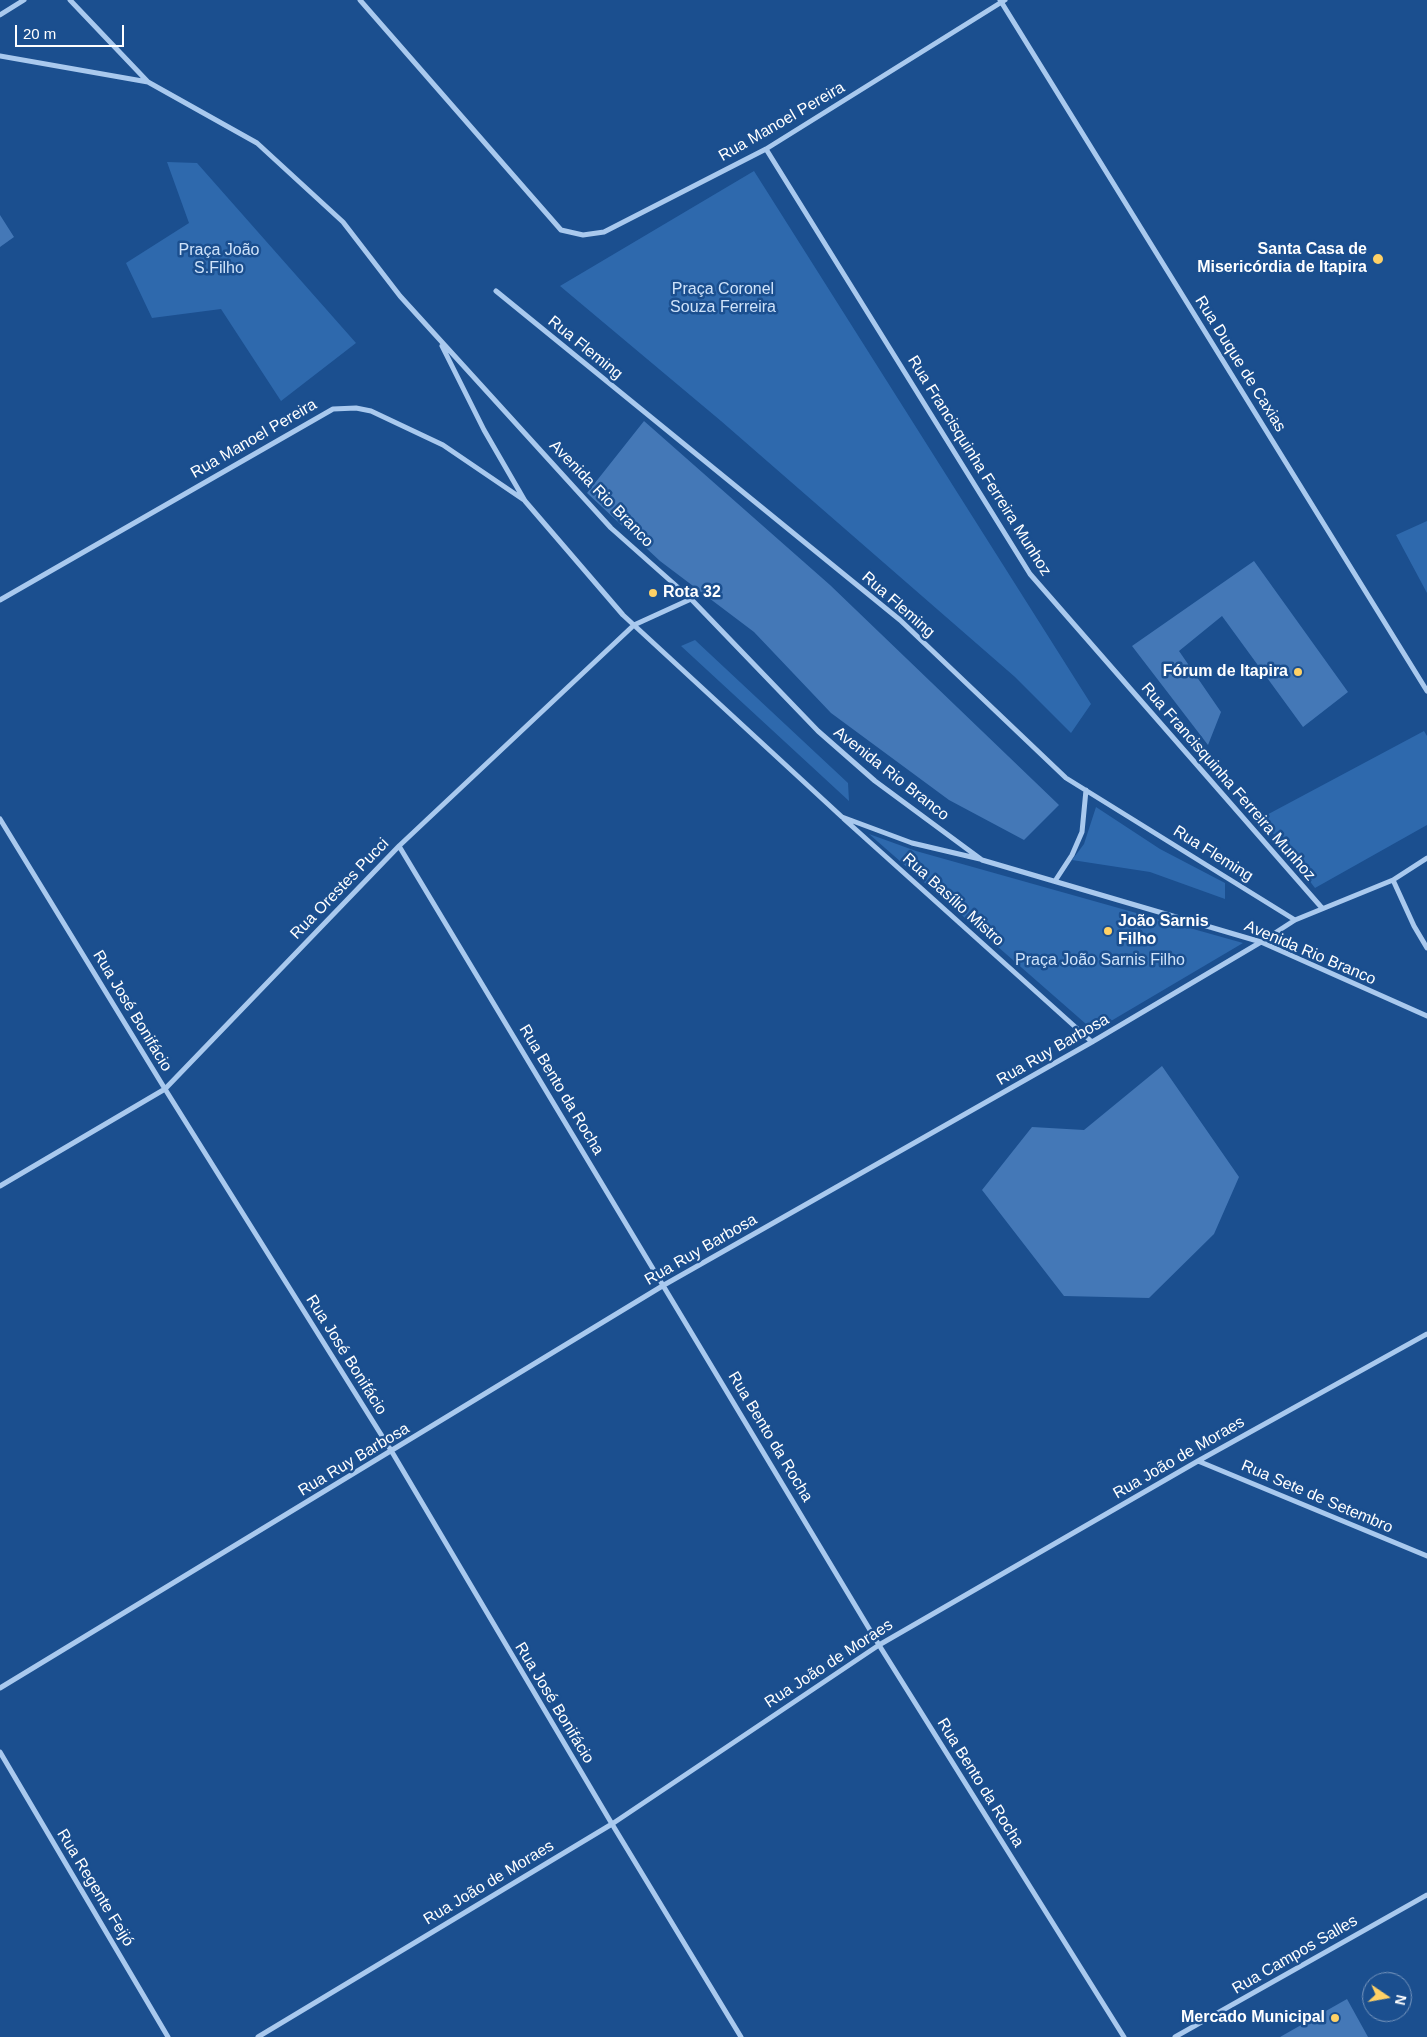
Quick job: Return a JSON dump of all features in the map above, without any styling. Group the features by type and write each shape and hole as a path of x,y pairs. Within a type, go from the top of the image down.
{"street":[{"path":"0,15 24,0"},
{"path":"70,0 148,82"},
{"name":"Rua Manoel Pereira","path":"360,0 561,230 582,235 604,232 766,149 1003,1"},
{"name":"Rua Duque de Caxias","path":"1003,1 1427,691"},
{"path":"0,56 148,82"},
{"name":"Avenida Rio Branco","path":"148,82 257,143 343,222 400,296 611,528 691,599 818,731 875,781 982,860 1261,942 1427,1016"},
{"name":"Rua Francisquinha Ferreira Munhoz","path":"766,149 1030,574 1322,908"},
{"name":"Rua Fleming","path":"496,291 900,620 1066,778 1296,920"},
{"path":"438,338 484,430 525,501"},
{"name":"Rua Manoel Pereira","path":"0,600 333,409 356,408 371,411 443,445 525,501"},
{"name":"Rua Basílio Mistro","path":"525,501 623,615 842,817 1092,1042"},
{"name":"Rua Orestes Pucci","path":"0,1186 164,1089 399,846 634,625 691,599"},
{"path":"1055,881 1072,855 1082,832 1086,790"},
{"path":"842,817 912,843 982,860"},
{"name":"Rua José Bonifácio","path":"0,819 164,1089 392,1452 612,1824 741,2037"},
{"name":"Rua Bento da Rocha","path":"399,846 879,1645 1124,2037"},
{"name":"Rua Ruy Barbosa","path":"0,1688 392,1452 664,1285 1092,1042 1296,920 1393,880 1427,858"},
{"path":"1393,880 1414,926 1427,948"},
{"name":"Rua João de Moraes","path":"258,2037 612,1824 879,1645 1198,1461 1427,1334"},
{"name":"Rua Sete de Setembro","path":"1198,1461 1427,1556"},
{"name":"Rua Regente Feijó","path":"0,1752 168,2037"},
{"name":"Rua Campos Salles","path":"1176,2037 1427,1894"}],"green space":[{"name":"Praça João S.Filho","path":"167,162 197,163 356,343 281,401 221,309 152,318 126,263 189,223"},
{"name":"Praça Coronel Souza Ferreira","path":"754,171 1091,704 1071,733 1015,677 721,421 560,286"},
{"path":"1427,521 1427,593 1396,535"},
{"path":"695,640 848,783 849,801 681,646"},
{"path":"1424,731 1427,736 1427,825 1315,888 1261,818"},
{"path":"1096,807 1160,849 1225,883 1225,899 1150,872 1072,860 1084,844"},
{"name":"Praça João Sarnis Filho","path":"869,834 916,851 1243,943 1094,1031"}],"building":[{"path":"0,215 14,237 0,247"},
{"path":"644,421 830,585 1059,805 1024,840 949,800 831,713 754,632 660,561 587,493"},
{"name":"Fórum de Itapira","path":"1254,561 1348,692 1303,727 1222,616 1179,651 1221,712 1208,745 1132,646"},
{"path":"1162,1066 1239,1177 1214,1234 1149,1298 1064,1296 982,1190 1032,1127 1084,1130"},
{"name":"Mercado Municipal","path":"1347,1999 1368,2037 1280,2037"}],"place":[{"name":"Santa Casa de Misericórdia de Itapira","path":"1378,259"},
{"name":"Rota 32","path":"653,593"},
{"name":"Fórum de Itapira","path":"1298,672"},
{"name":"João Sarnis Filho","path":"1108,931"},
{"name":"Mercado Municipal","path":"1335,2018"}]}
